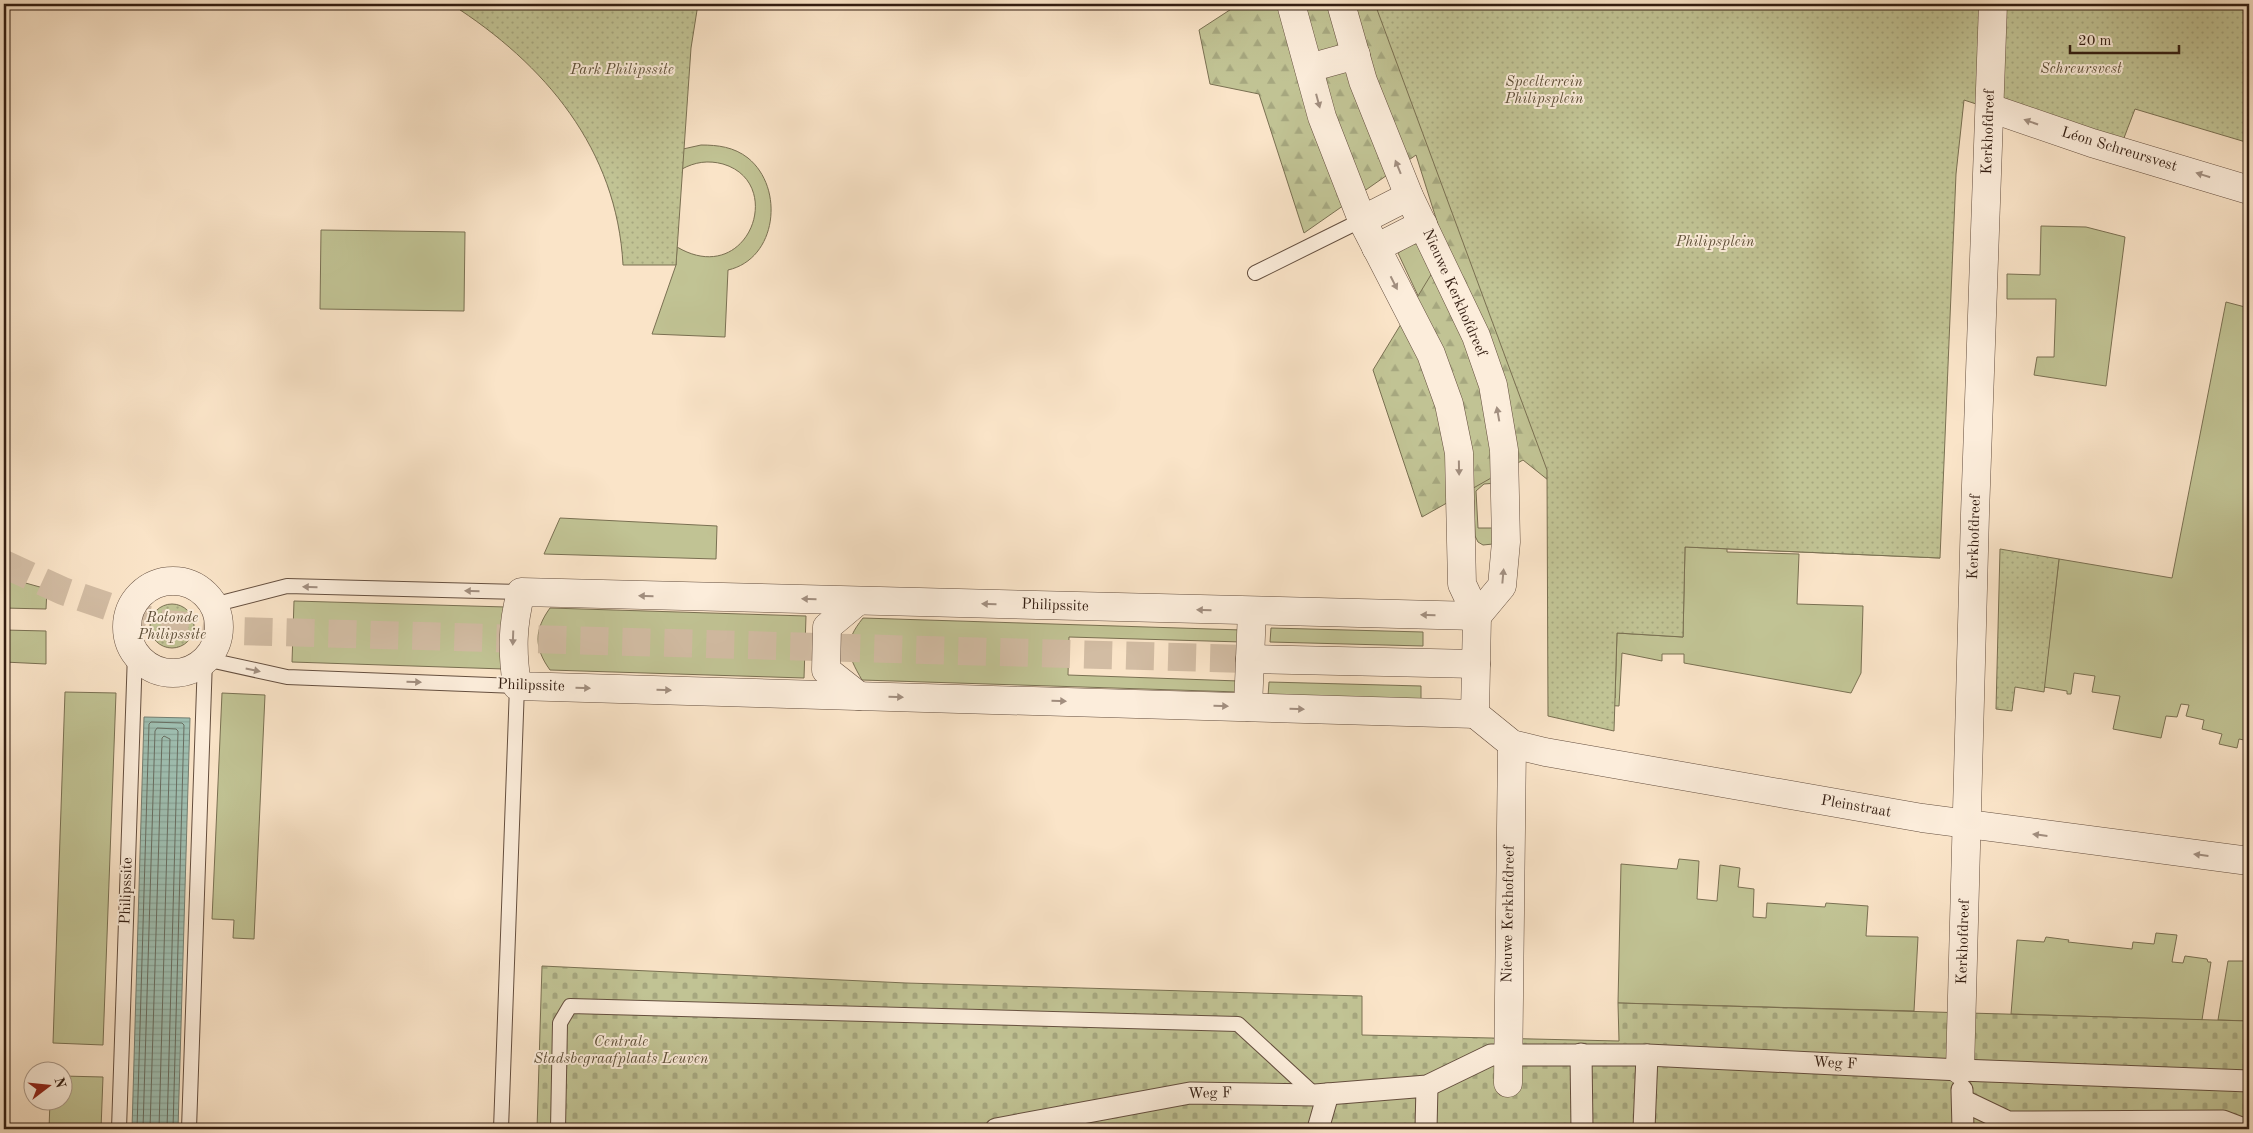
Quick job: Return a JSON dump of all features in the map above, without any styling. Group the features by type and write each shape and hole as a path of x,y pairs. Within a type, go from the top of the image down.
{"street":[{"path":"1291,4 1322,117 1362,220 1431,354 1449,404 1459,453 1462,584 1477,616 1474,714"},
{"name":"Nieuwe Kerkhofdreef","path":"1341,4 1362,81 1409,196 1476,336 1493,385 1504,450 1506,542 1502,586 1477,616"},
{"name":"Kerkhofdreef","path":"1960,1070 1994,4"},
{"path":"1309,68 1356,55"},
{"name":"Léon Schreursvest","path":"1990,108 2092,143 2249,190"},
{"path":"1362,220 1409,196"},
{"path":"1376,248 1423,224"},
{"name":"Philipssite","path":"135,653 127,631 128,616 134,602 144,591 159,584 174,581 189,584 203,592 213,605"},
{"path":"517,686 512,654 513,630 521,592"},
{"name":"Philipssite","path":"521,592 1477,616"},
{"path":"858,600 827,627 826,670 858,696"},
{"path":"135,653 150,667 163,673 178,673 193,669 213,649 218,634 218,620 213,605"},
{"path":"1248,707 1252,611"},
{"path":"1250,659 1476,664"},
{"name":"Philipssite","path":"517,686 1474,714"},
{"name":"Pleinstraat","path":"1474,714 1512,744 1564,756 1967,825 2249,861"},
{"name":"Nieuwe Kerkhofdreef","path":"1508,1083 1512,744"},
{"path":"1582,1054 1582,1129"},
{"name":"Weg F","path":"996,1129 1190,1093 1322,1095 1427,1086 1491,1055 1647,1055 2249,1081"},
{"path":"1644,1129 1647,1055"},
{"path":"1960,1070 1964,1101 1963,1129"},
{"path":"1426,1129 1427,1086"},
{"path":"1318,1129 1322,1095"},
{"path":"1964,1101 2008,1122 2223,1122 2244,1129"}],"lane":[{"path":"1254,273 1362,220"},
{"name":"Philipssite","path":"213,605 287,586 521,592"},
{"name":"Philipssite","path":"119,1129 135,653"},
{"path":"189,1129 205,659"},
{"name":"Philipssite","path":"205,659 287,677 517,686"},
{"path":"501,1129 517,686"},
{"path":"558,1129 560,1023 570,1006 1238,1024 1322,1095"}],"green space":[{"name":"Park Philipssite","path":"451,4 698,4 691,48 676,265 623,265 618,223 607,184 591,147 570,114 545,82 517,54"},
{"path":"1239,4 1401,4 1940,558 1685,547 1683,637 1617,633 1615,698 1598,520 1523,460 1422,517 1373,370 1446,250 1416,155 1304,233 1259,94 1210,84 1199,30"},
{"name":"Philipsplein","path":"1375,4 2249,4 2249,143 2135,109 2119,151 1964,100 1956,174 1940,558 1685,547 1683,637 1617,633 1614,731 1548,716 1547,470"},
{"path":"701,145 726,147 737,151 748,158 760,171 767,187 771,204 766,238 757,252 744,263 728,270 725,337 652,334 676,265 677,247 702,256 723,254 740,244 751,228 755,210 753,191 742,175 723,164 712,162 697,163 682,169 683,149"},
{"path":"2041,226 2086,227 2125,237 2106,386 2034,375 2037,357 2054,357 2056,299 2007,299 2007,274 2040,275"},
{"path":"321,230 465,232 464,311 320,309"},
{"path":"1412,244 1420,244 1436,279 1497,483 1484,484 1476,491 1478,528 1492,528 1493,544 1483,545 1478,542 1475,536 1474,501 1427,315 1398,253"},
{"path":"2226,302 2245,307 2244,311 2249,313 2249,741 2239,739 2237,748 2219,744 2222,734 2202,729 2204,720 2186,716 2189,705 2181,704 2177,717 2166,716 2161,738 2113,729 2120,696 2092,692 2095,676 2074,673 2071,694 2067,694 2067,691 2044,687 2059,559 2172,578"},
{"path":"560,518 717,526 716,559 544,554"},
{"path":"1604,542 1727,544 1727,552 1799,554 1797,604 1863,606 1861,673 1851,693 1684,663 1684,654 1662,654 1662,661 1622,653 1619,706 1601,705"},
{"path":"2000,549 2059,559 2044,692 2015,687 2012,711 1996,709"},
{"path":"4,577 47,589 46,609 4,608"},
{"path":"294,601 506,607 504,669 292,662"},
{"name":"Rotonde Philipssite","path":"176,604 188,610 193,617 193,635 188,642 181,647 168,648 160,645 153,638 150,622 153,614 160,607"},
{"path":"550,608 806,616 804,678 550,670 541,654 538,639 541,624"},
{"path":"863,618 1242,630 1242,642 1069,637 1068,675 1239,681 1239,692 862,680 850,656 849,649 852,635"},
{"path":"1271,628 1423,632 1423,646 1270,642"},
{"path":"4,630 46,631 46,664 4,662"},
{"path":"1269,682 1421,686 1421,700 1268,696"},
{"path":"65,692 116,693 103,1045 53,1043"},
{"path":"222,693 265,695 254,939 233,938 234,920 212,919"},
{"path":"1679,859 1699,861 1697,899 1717,901 1720,865 1740,868 1738,887 1754,889 1753,917 1766,918 1767,903 1825,907 1826,903 1868,906 1866,936 1918,937 1914,1011 1618,1003 1621,864 1677,869"},
{"path":"2156,933 2177,935 2172,962 2183,963 2185,956 2207,959 2208,962 2211,962 2202,1020 2011,1014 2017,940 2044,942 2046,937 2069,940 2068,942 2132,949 2133,942 2154,944"},
{"path":"2228,961 2249,961 2249,1021 2218,1020"},
{"name":"Centrale Stadsbegraafplaats Leuven","path":"542,966 906,983 1362,996 1362,1035 1619,1041 1618,1003 2249,1021 2249,1129 537,1129"},
{"path":"72,1076 103,1077 101,1129 49,1129 50,1110 72,1110"}],"water":[{"path":"144,717 190,718 178,1129 132,1129"}],"tunnel":[{"path":"4,564 63,591 157,623 238,631 1250,659"}],"park label":[{"name":"Schreursvest","path":"2081,69"},
{"name":"Speelterrein Philipsplein","path":"1544,90"}]}
